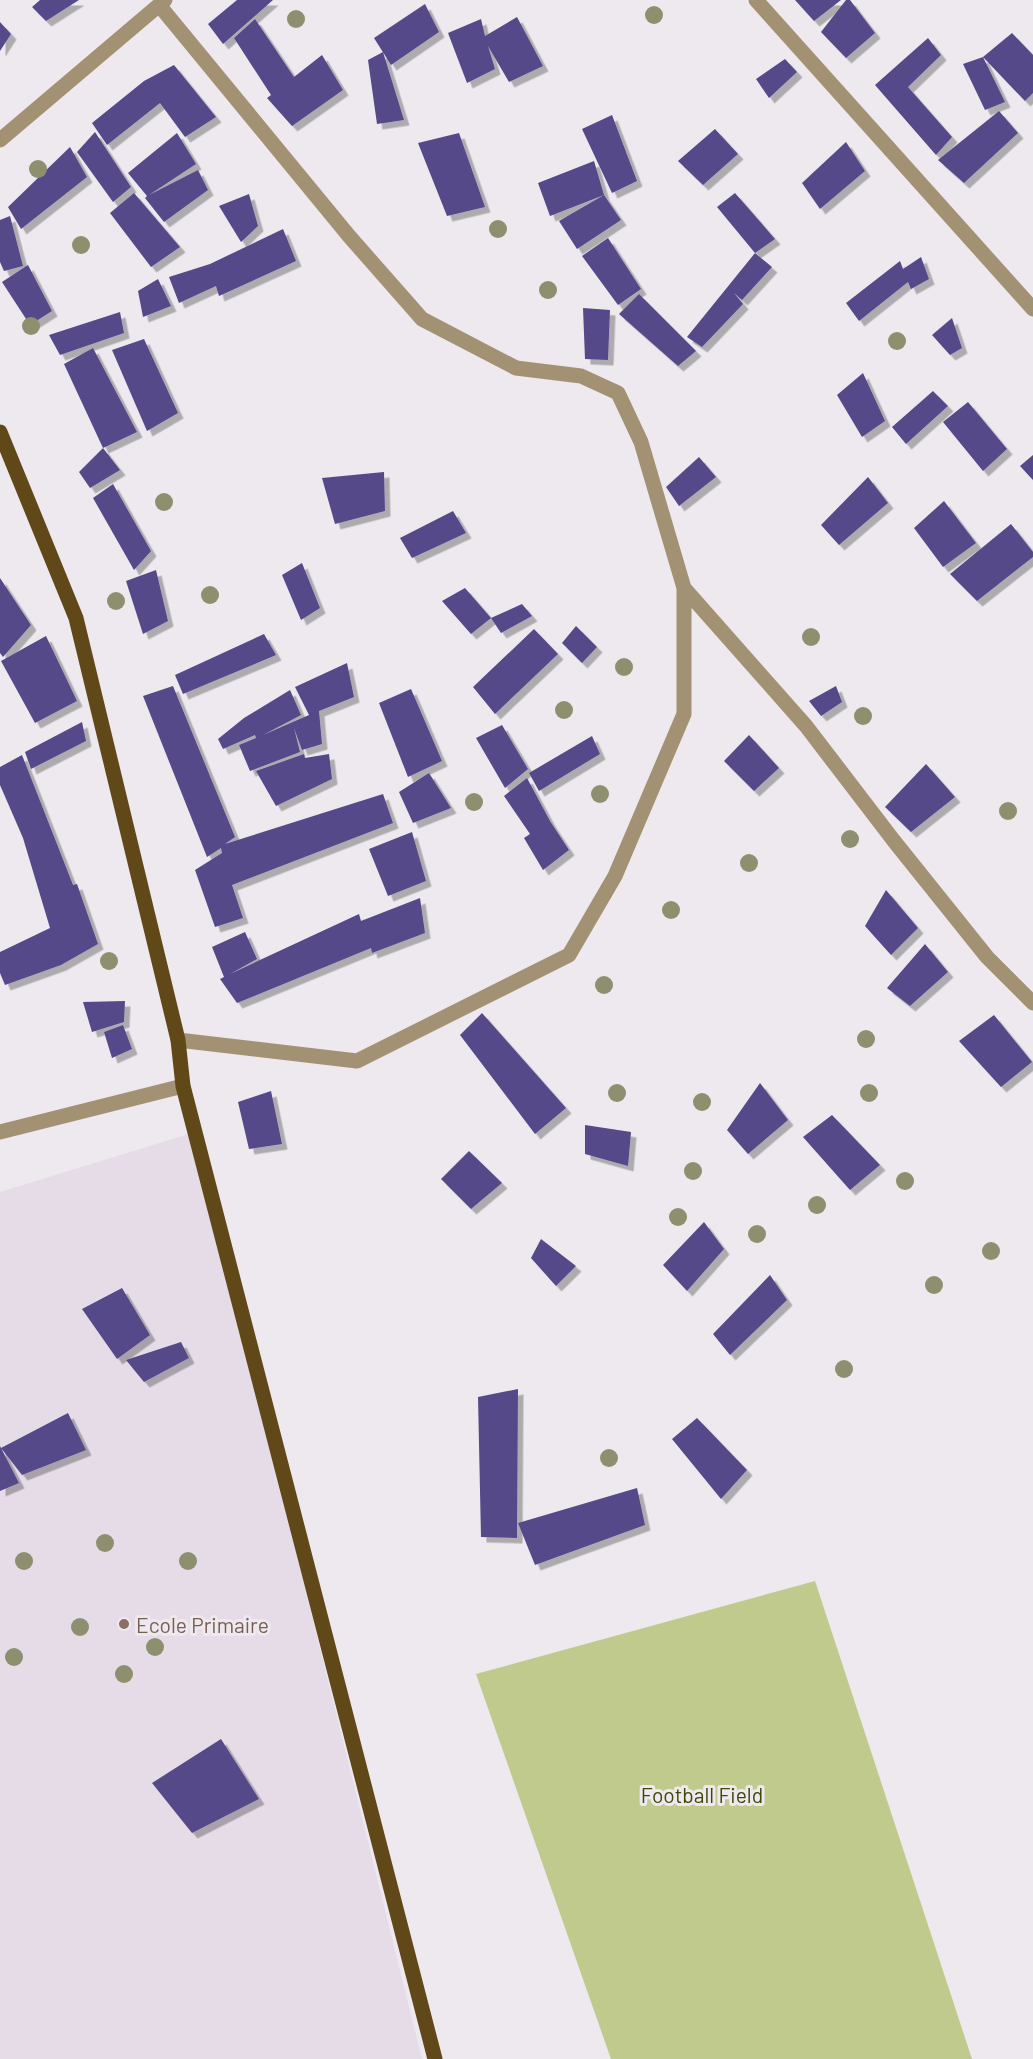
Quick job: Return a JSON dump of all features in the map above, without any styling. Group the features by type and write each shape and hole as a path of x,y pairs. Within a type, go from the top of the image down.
{"main road":[{"path":"0,432 76,618 178,1040 183,1086 435,2059"}],"street":[{"path":"756,0 1033,309"},
{"path":"0,140 162,2 350,236 422,319 516,368 581,376 618,393 641,442 684,588 684,714 615,876 569,956 357,1061 178,1040"},
{"path":"684,588 806,726 987,957 1033,1003"},
{"path":"0,1132 183,1086"}],"shaded area":[{"path":"192,1133 422,2059 0,2059 0,1192"}],"green space":[{"name":"Football Field","path":"815,1581 972,2059 611,2059 476,1674"}],"building":[{"path":"40,0 79,0 46,21 32,7"},
{"path":"237,0 273,0 223,44 208,24"},
{"path":"795,0 841,0 814,21"},
{"path":"846,0 850,0 875,33 846,58 821,32"},
{"path":"425,4 439,32 391,65 374,38"},
{"path":"517,17 543,66 509,82 488,46 495,69 467,83 448,33 481,19 485,36"},
{"path":"255,19 294,77 322,55 343,90 292,126 267,98 271,95 234,38"},
{"path":"0,22 11,34 0,51"},
{"path":"1012,33 1033,55 1033,93 1025,101 983,57"},
{"path":"928,38 941,55 908,87 952,137 936,155 875,85"},
{"path":"383,52 404,120 377,124 368,60"},
{"path":"983,57 1005,102 985,110 963,64"},
{"path":"785,59 797,72 769,98 756,79"},
{"path":"174,65 216,117 185,137 160,103 107,145 92,123 144,81"},
{"path":"999,111 1018,133 964,183 938,160"},
{"path":"612,115 637,181 612,193 582,129"},
{"path":"715,129 738,154 703,185 678,161"},
{"path":"95,132 131,187 113,202 77,152"},
{"path":"177,133 196,164 149,195 198,170 208,190 164,222 128,173"},
{"path":"459,133 485,207 447,216 418,143"},
{"path":"846,142 865,171 820,209 802,183"},
{"path":"70,147 87,177 21,229 8,207"},
{"path":"594,161 604,195 550,216 538,183"},
{"path":"134,193 180,247 151,267 110,213"},
{"path":"735,193 775,239 755,253 717,207"},
{"path":"249,194 258,226 241,242 219,206"},
{"path":"604,195 621,220 577,249 559,221"},
{"path":"10,216 23,266 4,271 0,262 0,220"},
{"path":"283,229 296,261 219,296 216,286 179,303 169,277 210,264"},
{"path":"608,238 641,289 618,305 582,256"},
{"path":"755,253 772,267 742,300 734,293 743,304 702,347 687,337"},
{"path":"921,257 929,279 911,289 908,282 859,321 846,303 900,261 903,269"},
{"path":"28,265 52,311 30,325 2,282"},
{"path":"158,279 171,306 143,317 138,291"},
{"path":"639,294 696,351 678,366 619,314"},
{"path":"583,308 610,310 608,360 585,359"},
{"path":"120,312 124,333 60,355 49,335"},
{"path":"952,318 962,348 950,355 932,335"},
{"path":"144,339 178,413 147,431 112,350"},
{"path":"93,348 137,432 103,448 64,364"},
{"path":"863,373 885,421 862,437 837,395"},
{"path":"933,391 948,406 906,444 892,427"},
{"path":"968,402 1007,449 983,471 943,422"},
{"path":"103,448 120,470 90,488 79,472"},
{"path":"1033,455 1033,480 1020,466"},
{"path":"699,457 716,477 679,506 666,487"},
{"path":"384,472 385,511 335,524 322,478"},
{"path":"868,477 888,503 839,545 821,525"},
{"path":"113,484 151,551 134,570 93,498"},
{"path":"944,501 976,543 943,567 914,528"},
{"path":"453,511 466,533 412,558 400,538"},
{"path":"1011,524 1033,552 1033,557 977,601 950,574"},
{"path":"302,563 320,608 301,620 282,575"},
{"path":"156,570 168,621 143,634 126,581"},
{"path":"0,578 31,625 3,657 0,653"},
{"path":"465,588 491,618 471,634 442,601"},
{"path":"522,604 532,616 501,633 491,618"},
{"path":"576,626 597,647 582,663 562,643"},
{"path":"534,629 558,654 495,714 473,687"},
{"path":"264,634 276,655 183,694 175,675"},
{"path":"46,636 77,701 35,723 1,661"},
{"path":"347,663 354,697 319,711 322,744 302,750 294,728 300,752 250,771 239,745 256,738 255,735 223,749 218,739 244,718 290,690 301,715 263,735 309,715 295,687"},
{"path":"173,686 235,837 225,844 383,794 393,823 232,885 243,918 215,927 195,870 222,853 221,848 207,857 143,696"},
{"path":"836,686 842,702 821,716 809,701"},
{"path":"411,689 442,761 408,777 379,703"},
{"path":"82,722 86,741 31,769 25,752"},
{"path":"502,725 528,769 505,788 476,738"},
{"path":"749,735 779,768 754,791 724,761"},
{"path":"592,736 600,754 539,791 529,773"},
{"path":"304,754 305,758 329,754 332,779 276,806 256,771"},
{"path":"22,755 73,885 77,884 98,944 61,965 5,985 0,973 0,952 50,928 23,838 0,785 0,767"},
{"path":"926,764 955,797 911,832 885,807"},
{"path":"429,773 451,808 413,823 399,792"},
{"path":"527,778 569,850 543,870 524,838 530,834 504,796"},
{"path":"412,832 426,881 388,896 369,849"},
{"path":"886,890 918,928 891,955 865,926"},
{"path":"420,898 425,933 372,953 371,948 237,1003 220,979 224,977 212,947 245,932 257,959 230,974 359,914 361,921"},
{"path":"925,944 948,972 910,1006 887,988"},
{"path":"125,1001 124,1022 92,1032 83,1002"},
{"path":"482,1013 566,1108 535,1134 460,1035"},
{"path":"994,1015 1032,1062 1001,1087 959,1041"},
{"path":"123,1025 132,1049 112,1058 104,1032"},
{"path":"760,1083 788,1120 748,1154 727,1130"},
{"path":"271,1091 282,1144 249,1149 238,1102"},
{"path":"832,1115 880,1165 850,1190 803,1137"},
{"path":"585,1125 631,1132 628,1166 585,1154"},
{"path":"469,1151 502,1183 471,1209 441,1179"},
{"path":"704,1222 724,1249 687,1291 663,1265"},
{"path":"541,1239 576,1266 556,1286 531,1258"},
{"path":"770,1275 787,1300 730,1355 713,1334"},
{"path":"122,1288 150,1335 117,1359 82,1309"},
{"path":"181,1342 189,1358 144,1382 126,1360"},
{"path":"518,1389 517,1538 481,1537 478,1397"},
{"path":"68,1413 86,1450 22,1475 1,1448"},
{"path":"697,1418 747,1470 721,1499 672,1439"},
{"path":"0,1446 19,1483 0,1491"},
{"path":"637,1488 645,1525 535,1565 518,1523"},
{"path":"221,1739 259,1799 192,1833 152,1783"}],"place":[{"name":"Ecole Primaire","path":"124,1624"}]}
